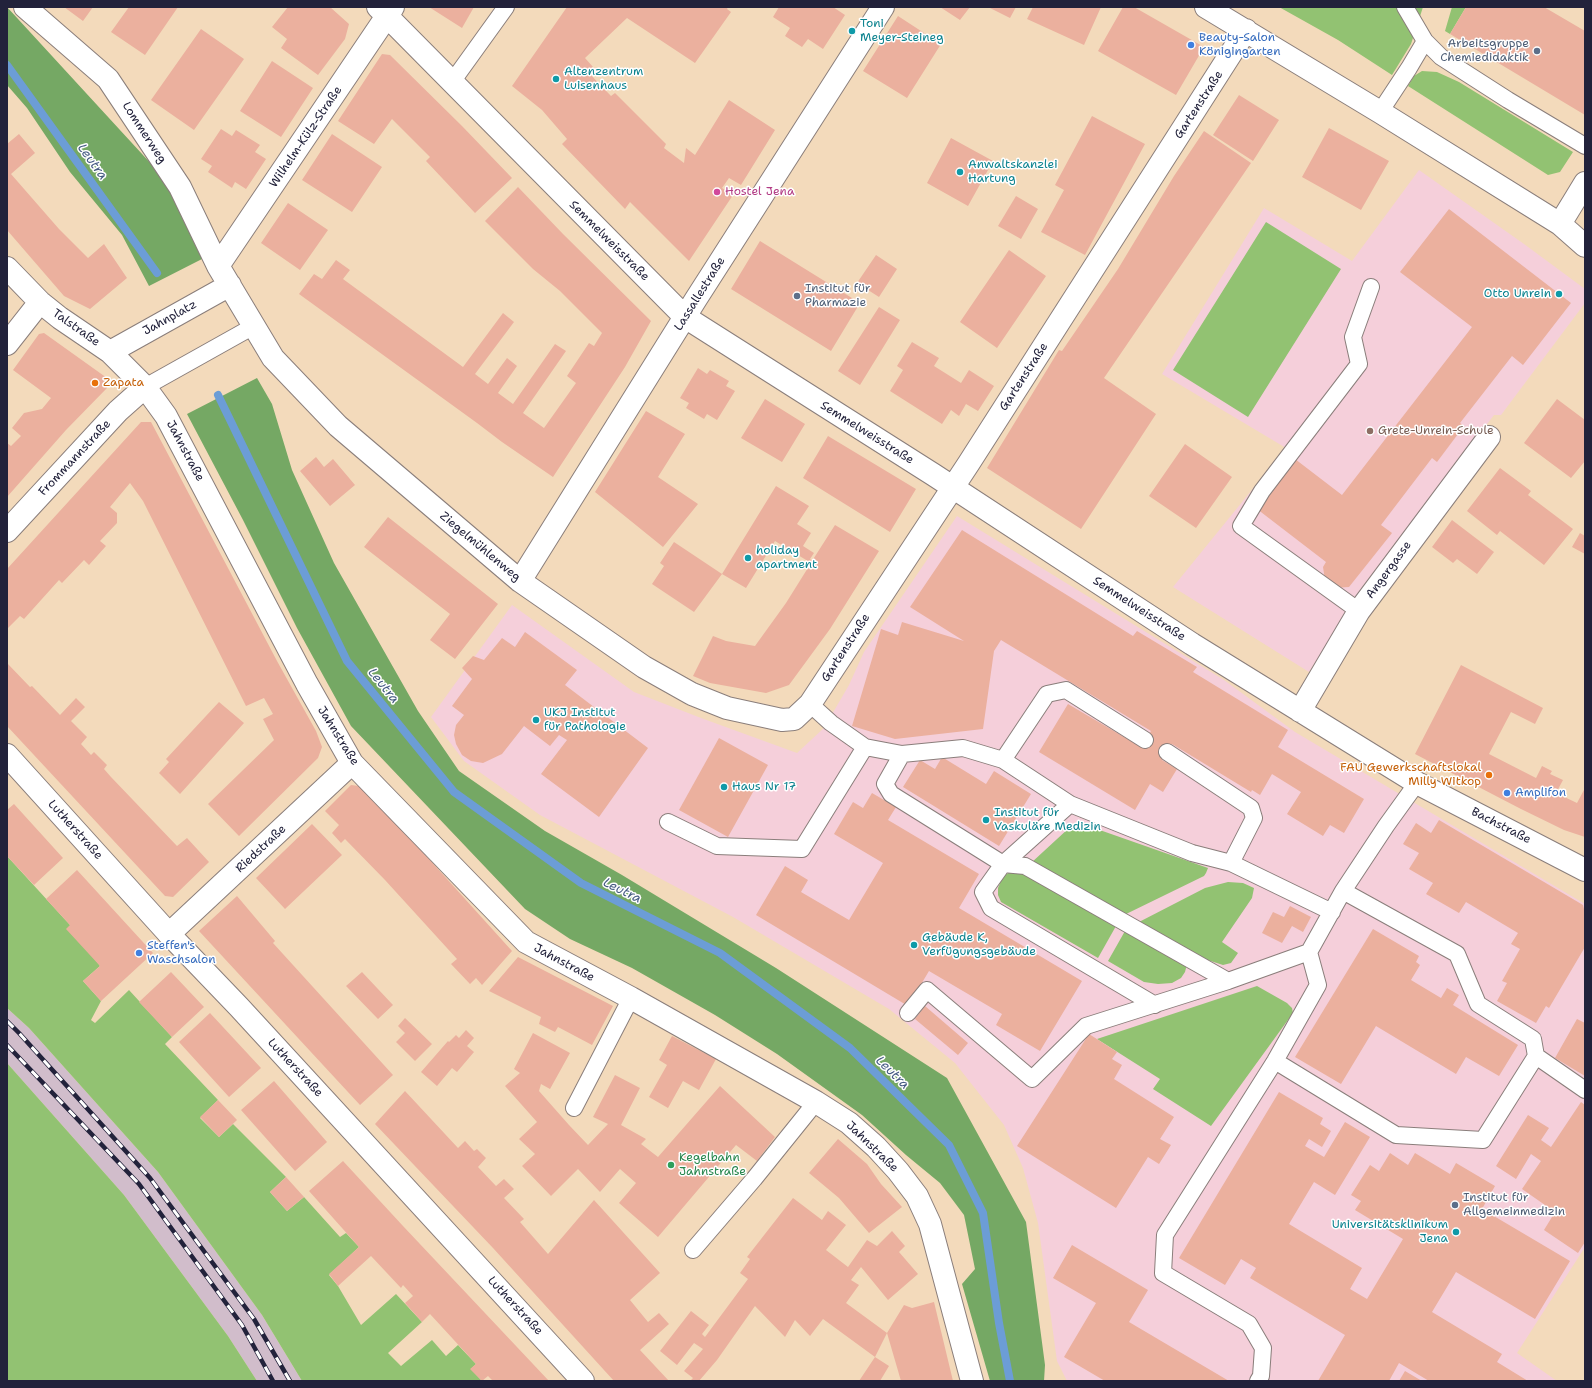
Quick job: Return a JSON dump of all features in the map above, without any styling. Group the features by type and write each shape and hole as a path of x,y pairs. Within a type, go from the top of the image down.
{"street":[{"name":"Lommerweg","path":"25,7 108,79 180,187 218,266 230,285"},
{"name":"Lassallestraße","path":"520,582 882,7"},
{"path":"1206,7 1380,112 1560,224 1585,246"},
{"name":"Wilhelm-Külz-Straße","path":"218,266 386,10"},
{"name":"Semmelweisstraße","path":"386,10 452,82 685,318 953,487 1185,639 1417,783"},
{"name":"Gartenstraße","path":"794,719 810,704 953,487 1246,30"},
{"path":"1560,224 1585,183"},
{"name":"Talstraße","path":"7,268 40,302 60,318 110,352 145,387"},
{"name":"Ziegelmühlenweg","path":"230,285 273,358 338,426 520,582 644,667 692,694 734,710 782,720 794,719"},
{"name":"Jahnplatz","path":"110,352 230,285"},
{"path":"7,344 40,302"},
{"name":"Frommannstraße","path":"7,531 118,411 145,387"},
{"name":"Jahnstraße","path":"145,387 166,416 306,684 352,763 526,942 631,998 816,1102 849,1123 876,1148 898,1171 917,1196 930,1224 972,1381"},
{"name":"Angergasse","path":"1300,711 1359,611 1489,437"},
{"name":"Lutherstraße","path":"7,755 169,934 250,1018 583,1381"},
{"name":"Riedstraße","path":"169,934 352,763"},
{"name":"Bachstraße","path":"1417,783 1585,870"}],"lane":[{"path":"452,82 506,7"},
{"path":"1405,7 1424,41 1441,57 1508,100 1585,146"},
{"path":"1380,112 1405,75 1424,41"},
{"path":"1359,611 1241,526 1262,491 1359,364 1353,337 1370,288"},
{"path":"145,387 254,326"},
{"path":"1003,760 1047,694 1066,690 1145,740"},
{"path":"810,704 830,723 865,748 902,754 963,748 1003,760 1070,804 1192,853 1232,863 1332,912"},
{"path":"668,822 717,846 802,849 865,748"},
{"path":"1167,752 1251,808 1254,818 1232,863"},
{"path":"902,754 885,784 891,794 1003,864 1025,866 1228,982"},
{"path":"908,1013 927,990 1032,1079 1086,1026 1228,982 1309,952 1343,891 1386,826 1417,783"},
{"path":"1070,804 1003,864 983,892 991,908 1154,1005"},
{"path":"1275,1061 1396,1135 1483,1140 1536,1056 1533,1039 1478,1004 1457,954 1343,891"},
{"path":"1258,1381 1261,1376 1263,1348 1249,1324 1163,1273 1165,1235 1275,1061 1318,985 1309,952"},
{"path":"574,1108 631,998"},
{"path":"1536,1056 1585,1090"},
{"path":"692,1250 754,1179 816,1102"}],"shaded area":[{"name":"Grete-Unrein-Schule","path":"1419,170 1585,289 1585,303 1501,415 1494,415 1370,577 1309,672 1173,587 1286,448 1162,374 1264,208 1352,261"},
{"path":"957,516 1224,680 1295,732 1585,904 1585,1247 1517,1353 1557,1381 1067,1381 1057,1361 1038,1223 1023,1168 1004,1125 955,1063 889,1009 733,917 540,815 464,761 431,717 512,605 634,692 797,753 824,728 849,685 864,652"},
{"path":"7,1008 29,1028 158,1172 262,1315 302,1381 257,1381 228,1336 124,1195 7,1063"}],"green space":[{"path":"7,7 165,179 202,259 149,286 122,235 70,172 27,108 7,85"},
{"path":"1279,7 1423,7 1411,44 1392,75 1338,40"},
{"path":"1452,7 1466,7 1450,34 1445,31"},
{"path":"1422,71 1437,72 1459,82 1573,152 1560,172 1548,175 1408,86 1414,76"},
{"path":"1266,222 1341,269 1248,417 1173,370"},
{"path":"257,378 272,404 292,470 334,563 418,711 459,771 545,831 622,875 776,968 947,1078 1026,1222 1045,1365 1044,1381 990,1381 962,1284 975,1269 964,1215 940,1183 906,1155 862,1115 777,1054 715,1015 632,968 570,939 525,909 351,726 297,628 243,520 187,414"},
{"path":"1069,828 1094,828 1208,868 1204,876 1122,916 1031,863"},
{"path":"7,856 70,925 100,966 83,981 101,1001 91,1020 95,1023 129,990 172,1037 165,1044 218,1100 200,1118 219,1137 233,1124 286,1177 270,1192 287,1211 304,1197 340,1237 346,1233 359,1247 329,1275 338,1286 361,1325 396,1294 422,1322 388,1353 401,1366 432,1340 446,1356 458,1345 476,1364 471,1369 482,1381 302,1381 262,1315 158,1172 29,1028 7,1008"},
{"path":"1019,870 1116,926 1098,958 1001,902 998,895 998,888 1001,881 1005,875 1012,871"},
{"path":"1228,882 1243,883 1254,888 1252,898 1222,942 1238,953 1231,963 1223,965 1192,955 1139,922 1205,888"},
{"path":"1125,931 1187,964 1185,972 1181,978 1172,983 1158,984 1144,982 1108,961"},
{"path":"1257,986 1287,1003 1292,1008 1293,1013 1211,1126 1153,1089 1160,1079 1097,1039"},
{"path":"7,1063 124,1195 228,1336 257,1381 7,1381"}],"building":[{"path":"64,7 93,7 83,21"},
{"path":"129,7 178,7 145,55 111,32"},
{"path":"288,7 330,7 349,24 345,39 318,75 281,48 287,39 272,27"},
{"path":"429,7 474,7 462,28"},
{"path":"567,7 728,7 727,9 731,12 695,63 627,18 585,58 593,67 587,71 611,96 615,93 666,144 664,148 684,163 686,148 695,155 729,100 775,130 741,185 729,178 722,188 733,195 689,261 630,202 625,209 562,144 567,139 542,110 512,86"},
{"path":"779,7 833,7 845,15 823,49 808,39 802,47 785,36 790,28 773,17"},
{"path":"940,7 970,7 960,20"},
{"path":"988,7 1016,7 1010,18"},
{"path":"1033,7 1101,7 1084,45 1027,19"},
{"path":"1123,7 1134,7 1204,47 1176,95 1098,51"},
{"path":"1466,7 1544,7 1585,31 1585,115 1450,34"},
{"path":"898,16 941,44 907,98 863,71"},
{"path":"201,29 244,59 194,130 151,100"},
{"path":"382,54 390,55 512,178 475,213 426,161 430,157 392,119 374,144 338,121"},
{"path":"272,61 313,88 281,137 240,111"},
{"path":"1239,95 1279,120 1253,161 1213,135"},
{"path":"1092,116 1145,144 1085,255 1041,232 1064,190 1055,185"},
{"path":"1329,128 1389,161 1361,210 1302,177"},
{"path":"221,129 232,136 236,130 260,145 255,152 266,159 246,189 235,182 232,188 208,172 212,166 201,159"},
{"path":"1204,131 1251,163 1104,378 1156,414 1081,529 987,468 1059,350 1062,351 1118,269 1174,176"},
{"path":"19,134 35,153 11,174 59,229 88,258 104,244 127,278 90,309 64,296 7,230 7,144"},
{"path":"332,134 382,167 352,212 302,180"},
{"name":"Anwaltskanzlei Hartung","path":"951,138 993,161 968,206 927,183"},
{"path":"518,187 651,321 625,367 553,477 502,442 299,294 314,274 322,279 336,260 350,270 343,279 463,367 503,313 514,322 475,374 488,384 507,358 517,366 498,393 513,404 555,344 566,351 523,413 544,428 576,383 567,376 589,343 594,346 602,333 560,291 533,269 485,221"},
{"path":"1016,196 1038,209 1021,239 998,226"},
{"path":"288,203 328,230 300,270 261,243"},
{"path":"1449,209 1571,303 1523,365 1512,356 1460,423 1464,426 1437,462 1432,458 1381,525 1392,533 1349,587 1334,588 1325,580 1323,567 1326,562 1257,509 1295,459 1342,495 1472,327 1400,272"},
{"path":"760,241 860,303 831,351 731,289"},
{"path":"1009,250 1046,276 997,348 960,322"},
{"path":"876,255 897,269 879,297 857,283"},
{"path":"879,307 900,320 860,385 838,371"},
{"path":"44,333 107,378 107,388 66,430 7,497 7,443 11,446 21,436 12,428 24,413 42,409 51,398 13,370 39,334"},
{"path":"912,342 939,358 934,366 961,383 969,370 994,386 978,411 966,404 959,416 951,410 942,424 890,391 903,370 897,366"},
{"path":"698,368 707,374 710,370 729,381 726,386 735,391 717,420 707,414 704,419 686,408 689,403 680,398"},
{"path":"765,399 805,424 782,462 741,438"},
{"path":"1557,399 1585,420 1585,461 1571,478 1524,443"},
{"path":"646,411 685,434 658,477 698,504 663,547 595,492"},
{"path":"141,422 151,422 277,661 316,731 322,747 318,758 239,836 208,804 274,740 263,719 273,714 264,698 246,706 143,501 130,483 110,507 117,513 117,523 100,541 106,546 89,565 84,560 62,583 59,580 24,619 20,616 7,629 7,569"},
{"path":"828,436 916,489 890,532 803,478"},
{"path":"1185,444 1232,477 1196,528 1149,496"},
{"path":"316,457 324,467 333,459 355,485 330,506 300,471"},
{"path":"1500,468 1531,491 1528,495 1573,529 1544,565 1500,531 1497,535 1467,511"},
{"path":"776,486 809,506 797,524 811,533 803,546 814,553 810,559 812,561 835,525 879,551 830,629 789,685 766,693 710,683 693,676 713,636 726,641 755,646 786,603 811,563 775,541 746,588 722,574"},
{"path":"388,517 498,604 455,659 430,640 450,614 364,547"},
{"path":"1452,520 1494,552 1477,574 1457,559 1453,563 1432,547"},
{"path":"962,530 1133,636 1137,631 1197,667 1193,672 1288,730 1278,747 1364,799 1344,833 1330,825 1323,836 1287,814 1301,792 1272,774 1260,795 1252,790 1251,792 1172,744 1162,760 1177,769 1163,792 1150,784 1135,810 1039,752 1068,704 1141,747 1151,731 1001,640 994,651 983,729 895,739 852,726 881,629 898,635 902,622 964,641 910,607"},
{"path":"1580,533 1585,536 1585,554 1572,547"},
{"path":"674,542 722,574 694,612 652,584 664,566 660,563"},
{"name":"UKJ Institut für Pathologie","path":"525,632 577,670 565,685 648,748 599,817 541,774 567,740 559,735 550,746 524,726 502,754 483,763 471,761 462,755 456,744 454,735 456,725 464,715 452,706 472,679 462,668 473,656 484,660 502,638 515,647"},
{"path":"7,663 60,715 76,698 85,707 71,721 87,737 81,744 91,755 94,752 107,765 104,769 177,846 187,838 209,862 173,897 165,896 7,726"},
{"path":"1461,665 1543,708 1535,724 1511,712 1489,754 1536,778 1542,766 1552,771 1550,774 1563,780 1556,793 1577,803 1585,788 1585,837 1564,830 1415,754"},
{"path":"219,702 244,723 180,794 159,773 169,762 166,759"},
{"name":"Haus Nr 17","path":"719,738 768,765 728,837 679,810"},
{"name":"Institut für Vaskuläre Medizin","path":"942,757 986,784 994,771 1031,794 999,846 903,787 920,760 935,769"},
{"path":"351,785 359,786 419,848 512,951 482,985 476,978 470,984 451,964 457,959 385,880 345,839 341,843 332,833 339,825 325,811"},
{"name":"Gebäude K, Verfügungsgebäude","path":"872,793 896,807 888,820 979,874 959,908 1082,981 1040,1051 996,1025 1002,1014 929,971 908,1006 756,915 785,866 808,880 801,892 849,920 883,863 834,834 853,802 863,808"},
{"path":"14,804 63,858 34,885 7,856 7,810"},
{"path":"1439,820 1583,905 1585,913 1585,947 1549,1008 1546,1006 1536,1023 1497,1001 1507,983 1502,981 1520,949 1511,944 1518,933 1466,902 1459,913 1426,894 1433,883 1409,869 1419,853 1403,844 1416,823 1431,833"},
{"path":"312,824 342,855 285,909 256,878"},
{"path":"77,870 153,953 101,1001 83,981 100,966 66,929 70,925 46,899"},
{"path":"237,896 275,941 273,943 393,1075 360,1105 199,931"},
{"path":"1290,906 1311,917 1303,932 1292,926 1282,943 1262,933 1273,912 1284,917"},
{"path":"1373,929 1419,956 1416,962 1420,965 1411,980 1441,998 1447,988 1459,995 1453,1005 1518,1045 1499,1076 1466,1057 1456,1074 1376,1026 1341,1084 1295,1057"},
{"path":"518,957 613,1006 592,1045 558,1027 555,1032 539,1024 541,1017 489,991"},
{"path":"171,972 204,1007 172,1037 139,1002"},
{"path":"362,972 393,1005 378,1019 346,986"},
{"path":"925,1006 968,1043 958,1055 915,1019"},
{"path":"210,1013 261,1068 229,1097 179,1042"},
{"path":"405,1018 432,1044 415,1061 396,1042 405,1033 398,1026"},
{"path":"1577,1019 1585,1023 1585,1076 1555,1058"},
{"path":"466,1030 474,1038 467,1046 474,1052 457,1072 452,1068 437,1086 421,1072 448,1041 449,1042 456,1035 459,1038"},
{"path":"533,1033 570,1053 550,1089 541,1084 539,1091 588,1145 608,1124 593,1117 615,1075 640,1088 621,1125 646,1139 641,1144 658,1157 720,1086 775,1137 757,1161 736,1145 658,1237 619,1203 636,1183 620,1169 600,1192 578,1169 551,1196 522,1166 535,1154 519,1139 537,1122 505,1086 520,1073 514,1069"},
{"path":"1089,1034 1117,1052 1112,1059 1122,1065 1114,1079 1174,1117 1160,1139 1171,1145 1159,1164 1148,1157 1116,1208 1017,1146"},
{"path":"672,1036 716,1059 699,1090 683,1081 668,1108 649,1097 667,1065 659,1060"},
{"path":"274,1081 327,1142 295,1171 241,1110"},
{"path":"405,1091 458,1148 465,1141 474,1151 477,1149 486,1158 478,1167 496,1186 504,1179 514,1189 504,1198 524,1219 520,1222 548,1254 594,1200 660,1273 630,1300 648,1322 659,1313 669,1324 640,1350 669,1381 614,1381 493,1248 375,1124"},
{"name":"Universitätsklinikum Jena","path":"1279,1092 1323,1118 1320,1124 1331,1131 1322,1147 1309,1139 1305,1146 1324,1157 1345,1122 1370,1137 1335,1195 1314,1182 1289,1224 1362,1268 1350,1289 1367,1299 1403,1239 1355,1210 1361,1201 1351,1195 1370,1165 1379,1171 1390,1153 1408,1165 1415,1153 1450,1174 1456,1163 1495,1186 1482,1209 1570,1261 1535,1319 1456,1272 1432,1312 1502,1354 1497,1362 1528,1381 1429,1381 1399,1363 1389,1381 1318,1381 1345,1335 1250,1278 1256,1268 1241,1259 1225,1285 1179,1258"},
{"path":"218,1100 237,1120 219,1137 200,1117"},
{"path":"1581,1102 1585,1105 1585,1242 1578,1253 1544,1230 1555,1212 1522,1189 1541,1161 1531,1154 1516,1179 1496,1166 1528,1115 1549,1128 1541,1140 1551,1147"},
{"path":"838,1139 867,1164 881,1184 902,1207 869,1233 839,1198 809,1173"},
{"path":"343,1161 549,1381 493,1381 488,1376 482,1381 470,1369 476,1364 430,1314 422,1322 405,1303 413,1296 403,1285 401,1288 371,1256 338,1286 329,1274 359,1247 309,1191"},
{"path":"286,1177 304,1197 287,1211 270,1192"},
{"path":"793,1198 822,1220 828,1211 846,1225 826,1250 848,1267 867,1240 877,1246 892,1231 905,1246 899,1252 918,1274 888,1300 861,1267 851,1280 859,1285 846,1303 887,1333 875,1357 823,1319 810,1336 795,1320 785,1337 755,1306 717,1360 699,1381 690,1381 693,1378 684,1371 703,1349 694,1343 677,1365 660,1351 691,1311 709,1325 702,1334 705,1337 748,1279 740,1273 750,1259 747,1257"},
{"path":"1072,1245 1148,1290 1129,1322 1229,1381 1105,1381 1064,1357 1096,1303 1053,1278"},
{"path":"934,1302 953,1381 901,1381 887,1333 904,1305 912,1308"},
{"path":"875,1357 889,1366 880,1381 859,1381"},
{"path":"1405,1371 1422,1381 1399,1381"}],"waterway":[{"name":"Leutra","path":"7,65 157,273"},
{"name":"Leutra","path":"218,395 347,661 454,792 581,883 720,953 850,1048 949,1145 983,1213 999,1323 1010,1381"}],"railway":[{"path":"7,1021 150,1178 254,1319 290,1381"},
{"path":"7,1045 139,1184 242,1325 273,1381"}],"place":[{"name":"Toni Meyer-Steineg","path":"852,31"},
{"name":"Beauty-Salon Königingarten","path":"1191,45"},
{"name":"Arbeitsgruppe Chemiedidaktik","path":"1537,51"},
{"name":"Altenzentrum Luisenhaus","path":"556,79"},
{"name":"Anwaltskanzlei Hartung","path":"960,172"},
{"name":"Hostel Jena","path":"717,192"},
{"name":"Otto Unrein","path":"1559,294"},
{"name":"Institut für Pharmazie","path":"797,296"},
{"name":"Zapata","path":"95,383"},
{"name":"Grete-Unrein-Schule","path":"1370,431"},
{"name":"holiday apartment","path":"748,558"},
{"name":"UKJ Institut für Pathologie","path":"536,720"},
{"name":"FAU Gewerkschaftslokal Milly Witkop","path":"1489,775"},
{"name":"Haus Nr 17","path":"724,787"},
{"name":"Amplifon","path":"1507,793"},
{"name":"Institut für Vaskuläre Medizin","path":"986,820"},
{"name":"Gebäude K, Verfügungsgebäude","path":"914,945"},
{"name":"Steffen's Waschsalon","path":"139,953"},
{"name":"Kegelbahn Jahnstraße","path":"671,1165"},
{"name":"Institut für Allgemeinmedizin","path":"1455,1205"},
{"name":"Universitätsklinikum Jena","path":"1456,1232"}]}
